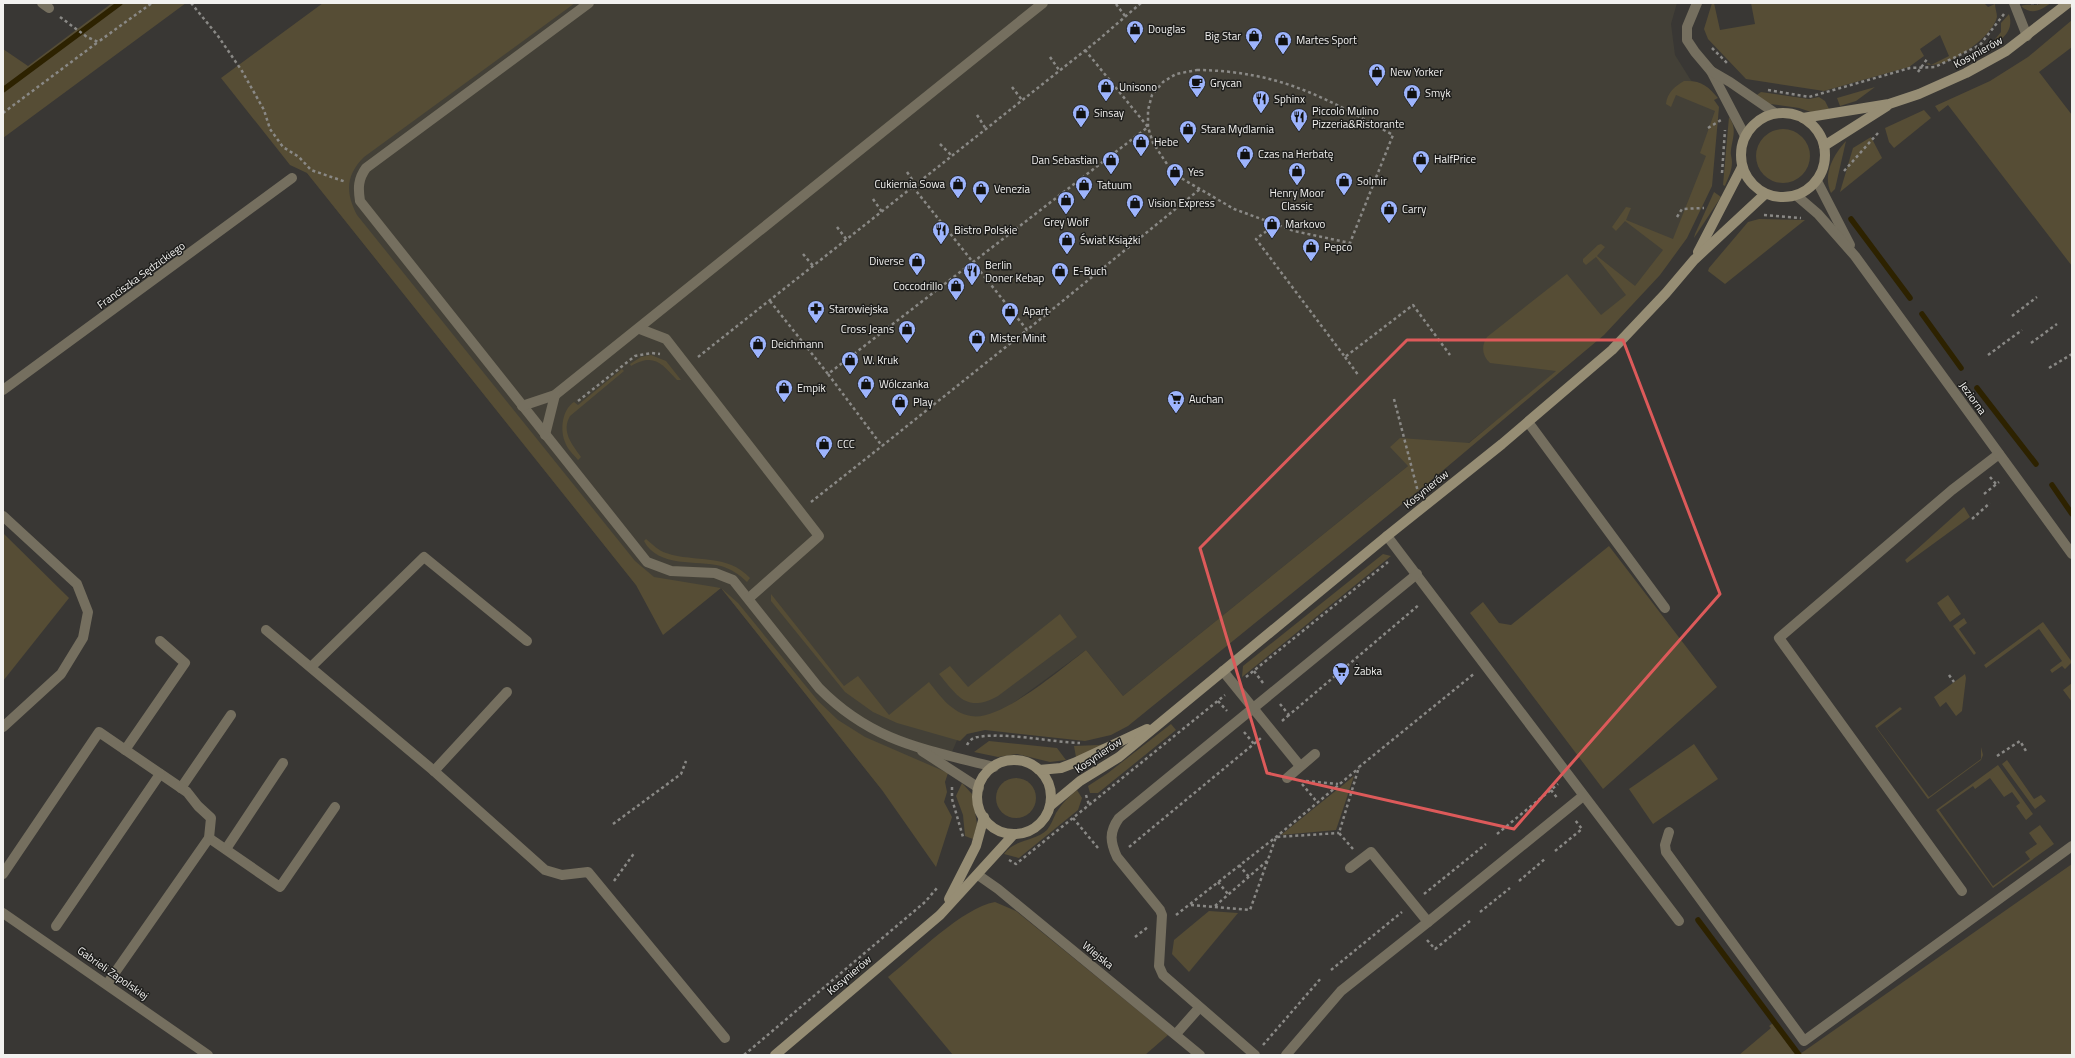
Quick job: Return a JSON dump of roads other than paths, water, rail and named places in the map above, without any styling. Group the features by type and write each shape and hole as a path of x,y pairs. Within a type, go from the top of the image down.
{"main road":[{"name":"Kosynierów","path":"1824,146 1889,104 1966,74 2006,51 2068,3"},
{"name":"Kosynierów","path":"1803,118 1889,104"},
{"path":"1789,113 1803,118 1817,130 1824,146 1825,159 1817,182 1808,190 1797,196 1781,198 1765,194 1755,188 1747,178 1742,167 1740,151 1745,136 1752,126 1763,118 1775,114 1789,113"},
{"name":"Kosynierów","path":"1694,260 1742,167"},
{"name":"Kosynierów","path":"1050,806 1080,781 1119,757 1223,670 1528,422 1612,350 1666,293 1694,260 1765,194"},
{"name":"Kosynierów","path":"1039,770 1061,768 1074,763 1159,723"},
{"path":"1018,761 1029,764 1039,770 1050,786 1050,806 1046,817 1037,826 1027,832 1014,834 997,829 984,817 978,798 979,788 985,776 994,766 1005,762 1018,761"},
{"name":"Kosynierów","path":"940,915 956,887 976,846 984,817"},
{"name":"Kosynierów","path":"775,1055 940,915 1014,834"}],"street":[{"path":"589,3 380,156 366,168 360,176 358,186 360,201 647,562 671,571 715,573 733,580 749,598 819,688 835,704 864,726 915,747 994,766"},
{"path":"522,406 555,395 640,329 1043,3"},
{"path":"1697,3 1686,27 1687,40 1711,71 1745,136"},
{"path":"2014,3 2027,36"},
{"path":"1711,71 1730,82 1775,114"},
{"name":"Franciszka Sędzickiego","path":"3,390 292,178"},
{"name":"Jeziorna","path":"1817,182 1855,256"},
{"name":"Jeziorna","path":"1797,196 1818,214 1855,256 2072,554"},
{"path":"640,329 666,339 819,536 749,598"},
{"path":"545,435 555,395"},
{"path":"1528,422 1665,608"},
{"path":"1962,891 1779,638 1952,490 1999,454"},
{"path":"3,516 77,584 88,612 83,638 61,674 3,728"},
{"path":"1387,536 1679,921"},
{"path":"311,667 424,558 527,641"},
{"path":"1258,1052 1199,1008 1167,981 1160,970 1159,960 1162,915 1160,910 1117,857 1112,846 1110,835 1113,826 1119,818 1417,574"},
{"path":"266,630 434,771 545,870 562,875 588,872 725,1038"},
{"path":"125,750 185,663 160,642"},
{"path":"1223,670 1300,766"},
{"path":"434,771 507,692"},
{"path":"181,788 231,715"},
{"path":"3,874 99,732 181,788 212,818 209,838 107,984"},
{"path":"915,747 979,788"},
{"path":"1287,778 1315,754"},
{"path":"226,849 283,763"},
{"path":"56,926 160,774"},
{"path":"1286,1055 1341,990 1428,922 1583,796"},
{"path":"209,838 280,887 335,807"},
{"path":"1669,832 1665,845 1666,852 1804,1041 2072,846"},
{"path":"1350,868 1371,852 1428,922"},
{"name":"Wiejska","path":"978,875 1200,1055"},
{"name":"Gabrieli Zapolskiej","path":"3,913 208,1055"},
{"path":"1176,1034 1199,1008"}],"waterway":[{"path":"3,90 120,3"},
{"path":"1851,219 1910,298"},
{"path":"1922,314 1961,368"},
{"path":"1977,388 2036,464"},
{"path":"2052,485 2072,514"},
{"path":"1698,920 1799,1055"}],"place":[{"name":"Douglas","path":"1135,44"},
{"name":"Big Star","path":"1254,51"},
{"name":"Martes Sport","path":"1283,55"},
{"name":"New Yorker","path":"1377,87"},
{"name":"Grycan","path":"1197,98"},
{"name":"Unisono","path":"1106,102"},
{"name":"Smyk","path":"1412,108"},
{"name":"Sphinx","path":"1261,114"},
{"name":"Sinsay","path":"1081,128"},
{"name":"Piccolo Mulino Pizzeria&Ristorante","path":"1299,132"},
{"name":"Stara Mydlarnia","path":"1188,144"},
{"name":"Hebe","path":"1141,157"},
{"name":"Czas na Herbatę","path":"1245,169"},
{"name":"HalfPrice","path":"1421,174"},
{"name":"Dan Sebastian","path":"1111,175"},
{"name":"Henry Moor Classic","path":"1297,186"},
{"name":"Yes","path":"1175,187"},
{"name":"Solmir","path":"1344,196"},
{"name":"Cukiernia Sowa","path":"958,199"},
{"name":"Tatuum","path":"1084,200"},
{"name":"Venezia","path":"981,204"},
{"name":"Grey Wolf","path":"1066,215"},
{"name":"Vision Express","path":"1135,218"},
{"name":"Carry","path":"1389,224"},
{"name":"Markovo","path":"1272,239"},
{"name":"Bistro Polskie","path":"941,245"},
{"name":"Świat Książki","path":"1067,255"},
{"name":"Pepco","path":"1311,262"},
{"name":"Diverse","path":"917,276"},
{"name":"Berlin Doner Kebap","path":"972,286"},
{"name":"E-Buch","path":"1060,286"},
{"name":"Coccodrillo","path":"956,301"},
{"name":"Starowiejska","path":"816,324"},
{"name":"Apart","path":"1010,326"},
{"name":"Cross Jeans","path":"907,344"},
{"name":"Mister Minit","path":"977,353"},
{"name":"Deichmann","path":"758,359"},
{"name":"W. Kruk","path":"850,375"},
{"name":"Wólczanka","path":"866,399"},
{"name":"Empik","path":"784,403"},
{"name":"Auchan","path":"1176,414"},
{"name":"Play","path":"900,417"},
{"name":"CCC","path":"824,459"},
{"name":"Żabka","path":"1341,686"}]}
